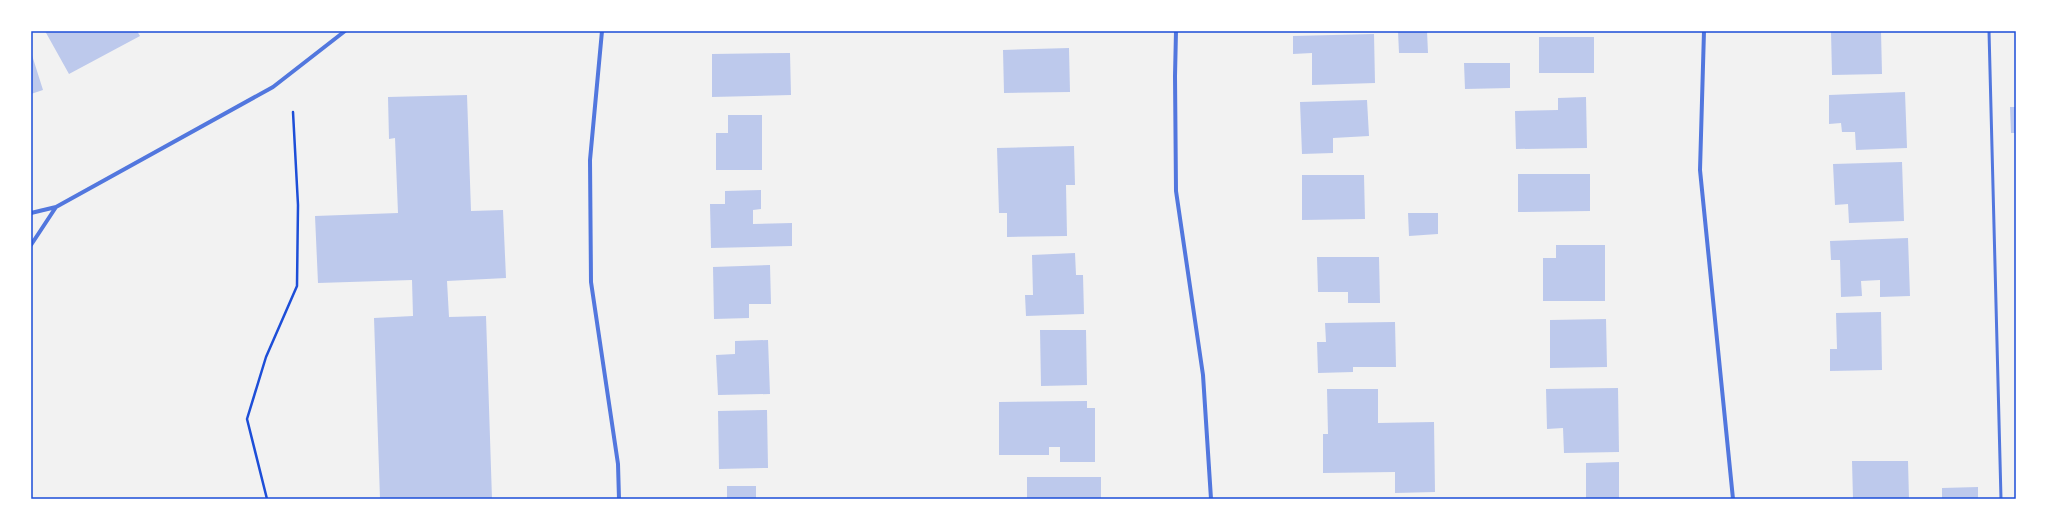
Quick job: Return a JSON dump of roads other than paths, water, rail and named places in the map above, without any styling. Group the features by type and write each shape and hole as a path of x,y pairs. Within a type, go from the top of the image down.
{"street":[{"path":"31,213 56,207 273,87 345,31"},
{"path":"602,31 590,160 591,282 618,464 619,499"},
{"path":"1176,31 1176,191 1203,375 1211,499"},
{"path":"1704,31 1700,170 1733,499"},
{"path":"31,245 56,207"}],"lane":[{"path":"1989,31 2001,499"}]}
